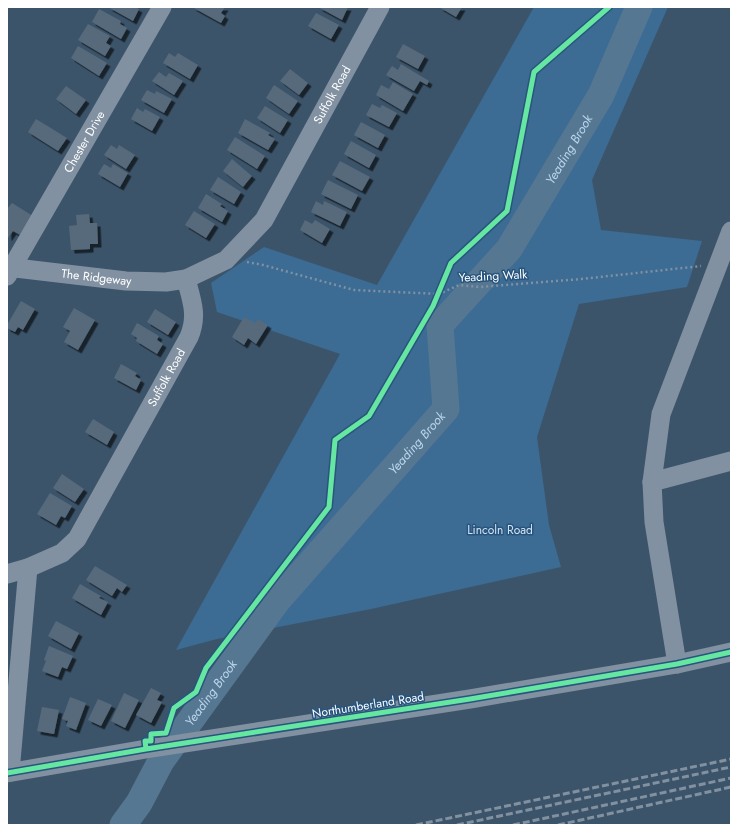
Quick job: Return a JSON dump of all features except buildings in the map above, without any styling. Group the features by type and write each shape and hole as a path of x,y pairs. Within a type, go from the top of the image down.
{"street":[{"name":"Chester Drive","path":"8,270 162,7"},
{"name":"Suffolk Road","path":"7,574 28,568 62,553 77,539 195,324 194,312 186,279 226,260 264,220 380,7"},
{"path":"676,664 654,522 652,482 661,414 717,264 731,231"},
{"name":"The Ridgeway","path":"8,270 126,281 166,282 186,279"},
{"path":"652,482 731,461"},
{"path":"8,773 28,568"},
{"name":"Northumberland Road","path":"8,773 189,742 470,699 676,664 731,652"}],"path":[{"path":"436,300 442,288"}],"green space":[{"name":"Lincoln Road","path":"534,7 668,7 592,180 601,230 702,241 687,287 579,304 537,437 549,525 561,567 371,609 217,639 176,650 340,354 217,312 211,283 264,247 377,285"}],"waterway":[{"name":"Yeading Brook","path":"123,825 139,803 161,761 277,601 446,409 440,325 509,249 601,95 639,7"}],"railway":[{"path":"416,825 731,759"},
{"path":"457,825 731,767"},
{"path":"513,825 731,778"},
{"path":"558,825 731,787"}],"cycle path":[{"path":"146,749 145,741 151,741 151,734 166,733 174,708 196,692 206,668 329,507 335,440 369,416 433,306 451,263 507,211 534,72 609,7"},
{"path":"7,773 146,749 470,699 677,664 731,652"}]}
